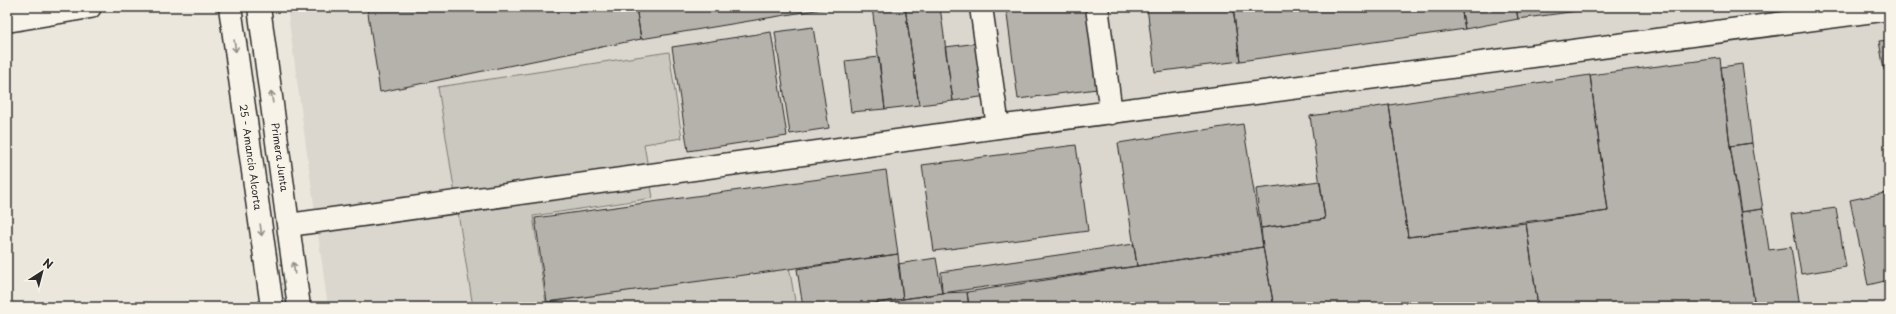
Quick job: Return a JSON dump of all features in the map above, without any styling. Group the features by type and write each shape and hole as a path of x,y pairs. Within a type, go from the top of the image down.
{"main road":[{"path":"7,21 90,7"},
{"name":"25 - Amancio Alcorta","path":"230,7 272,307"},
{"name":"Primera Junta","path":"259,7 299,307"},
{"path":"981,7 998,127"},
{"path":"1097,7 1111,113"},
{"path":"289,225 998,127 1111,113 1828,12 1889,9"}],"shaded area":[{"path":"287,7 1889,7 1889,303 1869,307 328,307"},
{"path":"669,52 682,138 644,144 653,198 533,216 546,303 789,266 796,307 473,307 438,87"}],"building":[{"path":"367,7 636,7 641,39 380,92"},
{"path":"636,7 834,7 641,39"},
{"path":"872,7 905,7 919,105 885,109"},
{"path":"905,7 940,7 953,101 919,105"},
{"path":"1006,7 1087,7 1097,89 1018,99"},
{"path":"1147,7 1233,7 1240,61 1155,72"},
{"path":"1233,7 1461,7 1465,29 1240,61"},
{"path":"1461,7 1516,7 1518,19 1465,29"},
{"path":"1516,7 1608,7 1518,19"},
{"path":"813,27 829,128 790,134 775,32"},
{"path":"771,32 787,136 688,151 672,47"},
{"path":"1889,40 1889,69 1884,70 1879,41"},
{"path":"979,43 987,96 953,101 945,47"},
{"path":"879,57 885,109 851,112 845,61"},
{"path":"1720,58 1730,146 1755,307 1538,307 1526,223 1608,211 1590,75"},
{"path":"1742,64 1752,143 1730,146 1721,67"},
{"path":"1590,75 1608,211 1408,237 1389,105"},
{"path":"1389,105 1408,237 1526,223 1538,307 1274,307 1261,228 1325,219 1310,116"},
{"path":"1243,124 1263,247 1137,266 1118,143"},
{"path":"1752,143 1763,209 1741,212 1730,146"},
{"path":"1076,145 1088,231 934,251 922,165"},
{"path":"886,170 898,254 547,302 535,218"},
{"path":"1320,181 1325,219 1261,228 1256,189"},
{"path":"1885,193 1889,213 1889,280 1868,285 1850,200"},
{"path":"1836,208 1846,267 1801,274 1791,214"},
{"path":"1763,209 1769,250 1791,247 1800,307 1755,307 1741,212"},
{"path":"1134,244 1137,266 942,293 941,272"},
{"path":"1263,247 1274,307 969,307 967,292"},
{"path":"898,254 903,299 852,307 803,307 797,269"},
{"path":"936,258 942,293 903,299 898,264"},
{"path":"967,292 969,307 852,307 942,293"}]}
